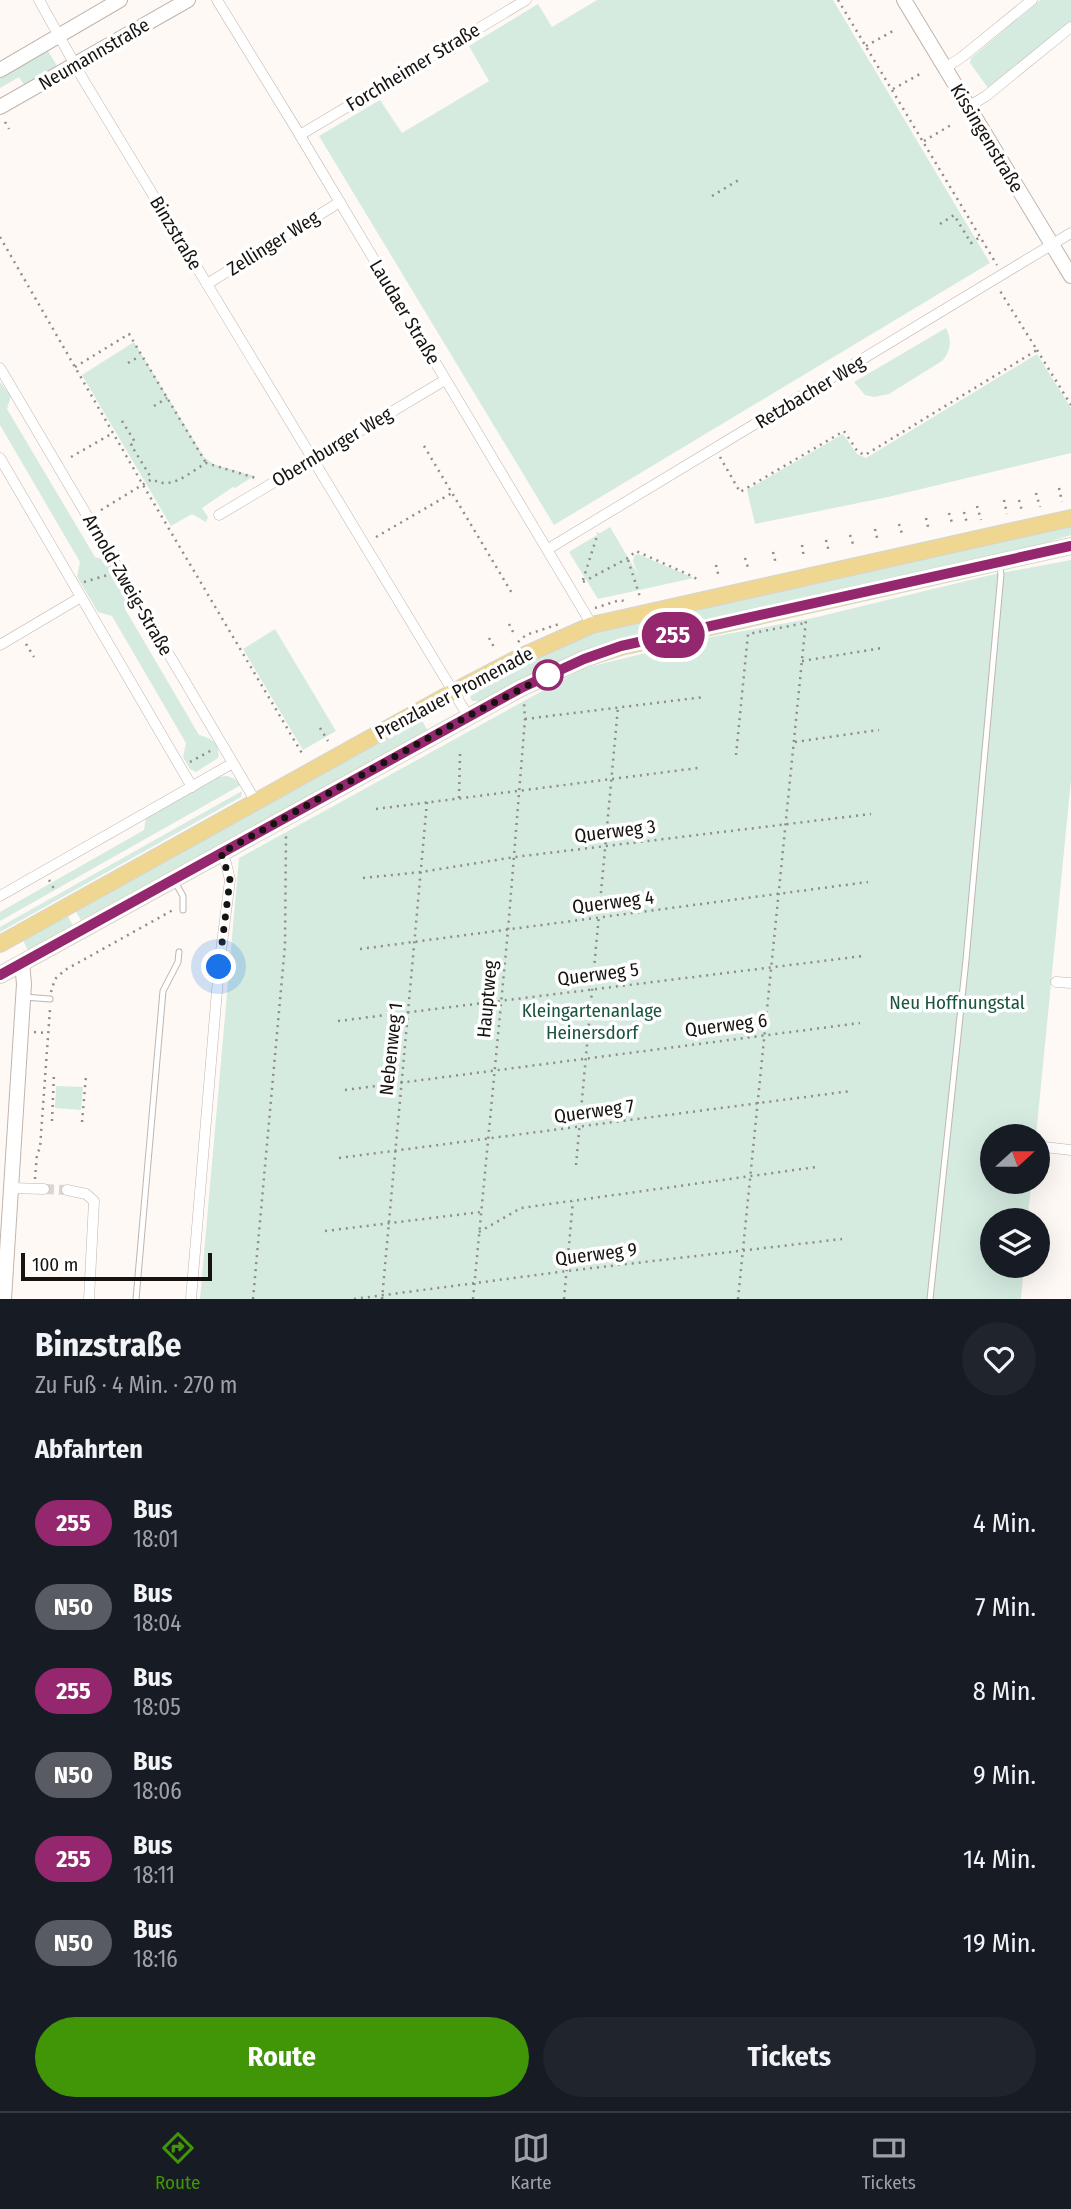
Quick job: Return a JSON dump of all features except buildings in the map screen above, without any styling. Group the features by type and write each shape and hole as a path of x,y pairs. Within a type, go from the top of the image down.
{"main road":[{"name":"Prenzlauer Promenade","path":"0,944 453,692 520,657 592,625 1071,518"},
{"name":"Prenzlauer Promenade","path":"0,975 468,716 556,671 603,652 805,615 999,562 1071,546"}],"street":[{"name":"Binzstraße","path":"39,0 75,65 468,716"},
{"name":"Neumannstraße","path":"0,70 120,0"},
{"name":"Neumannstraße","path":"0,107 188,0"},
{"name":"Laudaer Straße","path":"217,0 592,625"},
{"name":"Forchheimer Straße","path":"300,135 526,0"},
{"name":"Kissingenstraße","path":"904,0 1071,276"},
{"path":"945,68 1032,0"},
{"path":"968,107 986,96 1071,27"},
{"name":"Zellinger Weg","path":"207,284 340,202"},
{"name":"Retzbacher Weg","path":"548,549 1071,233"},
{"name":"Arnold-Zweig-Straße","path":"0,368 256,802"},
{"name":"Obernburger Weg","path":"219,515 445,380"},
{"path":"0,458 192,787"},
{"path":"0,645 81,597"},
{"path":"0,895 233,763"},
{"path":"191,1299 219,967 230,880 221,853"},
{"path":"4,1299 11,1188 6,1171 24,997 22,963"},
{"path":"1056,982 1071,983"},
{"path":"1050,1148 1071,1150"},
{"path":"11,1188 44,1189"},
{"path":"67,1190 86,1194 94,1201 89,1299"}],"lane":[{"path":"930,1299 966,960 1001,574 999,562"},
{"path":"174,879 183,896 184,907"},
{"path":"136,1299 163,991 178,962 180,952"},
{"path":"24,997 50,999"}],"path":[{"path":"838,0 997,265"},
{"path":"866,46 894,31"},
{"path":"892,89 920,74"},
{"path":"5,122 9,129"},
{"path":"923,141 951,125"},
{"path":"712,196 741,178"},
{"path":"940,224 954,215 971,243 980,237"},
{"path":"0,237 303,755"},
{"path":"1000,290 1071,405"},
{"path":"75,367 129,334 206,463 272,484"},
{"path":"720,457 740,492 844,431 858,452 865,455 1037,350"},
{"path":"128,363 142,355"},
{"path":"153,406 167,398"},
{"path":"124,421 135,442 131,445 152,479 166,484 174,482 206,463"},
{"path":"71,457 113,433"},
{"path":"424,446 513,595"},
{"path":"101,510 152,479"},
{"path":"1059,488 1062,502"},
{"path":"376,537 452,493"},
{"path":"1036,493 1040,507"},
{"path":"1004,500 1007,514"},
{"path":"1019,500 1022,511"},
{"path":"977,506 981,520"},
{"path":"964,512 967,523"},
{"path":"950,513 953,526"},
{"path":"926,518 929,531"},
{"path":"899,524 903,537"},
{"path":"875,529 878,542"},
{"path":"598,530 582,583 636,551 700,582"},
{"path":"850,534 853,547"},
{"path":"826,540 829,552"},
{"path":"802,545 804,558"},
{"path":"773,552 776,564"},
{"path":"628,558 640,597"},
{"path":"745,558 748,571"},
{"path":"716,565 719,578"},
{"path":"81,583 115,573"},
{"path":"595,608 624,601"},
{"path":"736,755 748,634 805,615 738,1299"},
{"path":"509,624 515,636"},
{"path":"489,638 494,647"},
{"path":"26,644 34,657"},
{"path":"802,661 882,648"},
{"path":"525,719 704,697"},
{"name":"Hauptweg","path":"472,1299 515,857 525,719 523,701"},
{"path":"576,1165 618,707"},
{"path":"320,728 328,741"},
{"path":"794,742 878,730"},
{"path":"187,764 218,747"},
{"path":"459,797 460,754"},
{"path":"376,809 698,768"},
{"name":"Nebenweg 1","path":"382,1297 427,802"},
{"name":"Querweg 3","path":"363,878 871,814"},
{"path":"253,1299 285,945 287,839 284,831"},
{"name":"Querweg 4","path":"360,949 868,882"},
{"path":"51,883 56,892"},
{"path":"36,1179 52,984 65,970 184,907"},
{"name":"Querweg 5","path":"338,1021 863,956"},
{"name":"Querweg 6","path":"345,1090 860,1023"},
{"path":"32,1032 48,1033"},
{"path":"52,1121 54,1074"},
{"path":"82,1122 86,1076"},
{"name":"Querweg 7","path":"339,1158 851,1091"},
{"path":"479,1232 521,1208 816,1167"},
{"path":"564,1299 573,1201"},
{"path":"325,1231 481,1212"},
{"name":"Querweg 9","path":"354,1299 474,1282 842,1239"}],"green space":[{"path":"597,0 833,0 990,263 554,525 319,136 380,100 402,133 489,81 469,46 538,4 552,27"},
{"path":"1040,0 1071,0 1071,22 988,88 970,63 971,58"},
{"path":"48,51 57,66 24,85 19,77 0,88 0,78"},
{"path":"946,328 950,345 942,361 889,394 874,397 865,395 854,382"},
{"path":"134,342 204,457 213,464 254,476 202,508 208,517 206,522 192,514 171,526 82,375"},
{"path":"1037,354 1071,408 1071,453 888,497 755,524 747,490 843,434 857,454 866,458"},
{"path":"0,382 11,396 7,409 95,557 108,561 128,595 125,609 199,735 216,745 218,758 196,772 190,769 183,757 186,743 112,616 98,612 77,577 80,562 0,425"},
{"path":"1071,524 1071,535 996,557 602,646 484,701 472,701 470,697 506,671 601,629"},
{"path":"610,527 639,576 633,562 634,556 638,554 694,578 598,599 569,552"},
{"name":"Kleingartenanlage Heinersdorf","path":"1071,560 1071,780 1037,1124 980,1124 980,1194 1030,1194 1029,1208 980,1208 980,1278 1023,1278 1021,1299 200,1299 239,858 584,668 711,637 813,618 995,574"},
{"path":"275,629 336,731 303,750 243,649"},
{"path":"420,717 428,731 82,922 75,910"},
{"path":"227,776 241,785 0,921 0,912 144,830 146,817 219,777"},
{"path":"242,791 241,797 0,932 0,927"},
{"path":"68,916 73,926 28,951 23,940"},
{"path":"56,1086 83,1087 81,1110 55,1108"}],"tunnel":[{"path":"44,1189 67,1190"}],"bus line":[{"name":"255","path":"0,975 468,716 584,659 621,646 1071,546"}],"route":[{"path":"219,967 230,880 221,853 468,716 556,671 548,675"}],"park label":[{"name":"Neu Hoffnungstal","path":"957,1002"}]}
